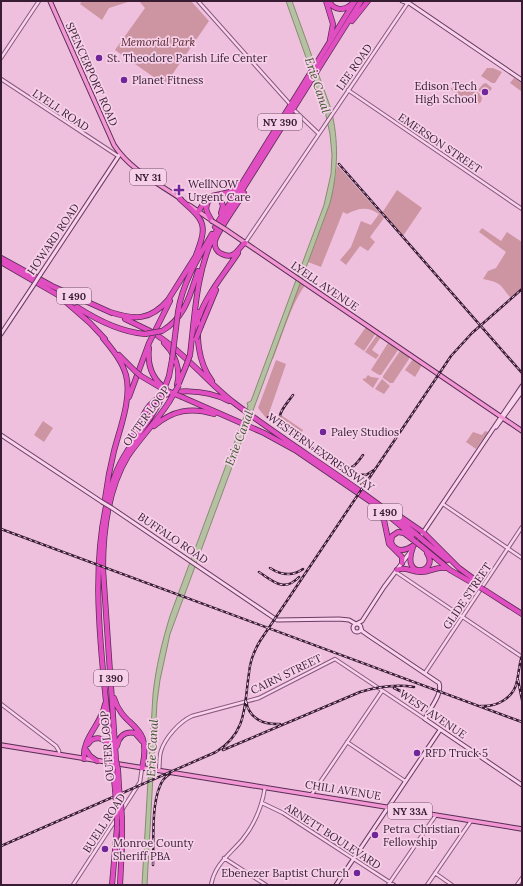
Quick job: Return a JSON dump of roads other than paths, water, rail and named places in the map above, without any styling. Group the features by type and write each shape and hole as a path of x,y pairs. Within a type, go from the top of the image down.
{"highway":[{"path":"327,1 334,8 342,10 347,8 355,1"},
{"path":"324,53 331,38 333,28 327,1"},
{"name":"OUTER LOOP","path":"318,66 324,53 355,1"},
{"name":"OUTER LOOP","path":"120,885 122,819 114,760 112,687 103,569 105,538 110,503 116,483 127,458 169,402 186,366 190,355 198,283 210,244 318,66 361,1"},
{"path":"335,42 368,1"},
{"name":"OUTER LOOP","path":"114,760 111,752 99,623 99,563 104,514 115,475 127,449 151,417 159,402 169,376 178,312 184,287 193,268 222,214 311,78"},
{"path":"245,243 234,254 228,256 220,253 216,249 215,244 216,238 244,193 258,166"},
{"path":"198,212 210,197 228,192 237,187 251,168"},
{"path":"124,414 142,361 151,340 177,287 222,214 223,206 221,200 217,198 210,199 206,205 206,211 212,221"},
{"path":"180,199 196,214 202,224 203,235 194,258"},
{"path":"190,355 199,328 223,276 245,243"},
{"path":"58,295 103,322 133,333 156,334 170,327 183,311 210,244"},
{"name":"WESTERN EXPRESSWAY","path":"1,258 52,286 150,331 181,354 242,409 356,489 414,536"},
{"name":"WESTERN EXPRESSWAY","path":"1,262 58,295 87,320 122,359 141,376 166,390 251,427 295,450 356,489"},
{"path":"198,283 199,351 205,369 212,380 229,398"},
{"path":"110,312 130,318 140,318 152,314 163,306 177,287"},
{"path":"158,337 170,349 177,363 178,385"},
{"path":"103,338 119,359 126,374 128,393 108,476 104,514"},
{"path":"151,340 148,357 150,369 156,380 166,390"},
{"path":"127,449 148,408 155,401 166,396 186,391 204,392 223,398 242,409"},
{"path":"142,438 158,423 167,417 184,410 202,411 238,422"},
{"path":"356,489 376,508 414,536 419,544 428,553 430,560 429,566 422,570 416,570 410,564 410,558 419,544"},
{"path":"356,489 424,532 477,584"},
{"path":"376,508 384,520 389,544 402,556 402,563"},
{"path":"414,536 397,532 392,537 391,543 395,548 403,550 419,544"},
{"path":"419,544 451,570"},
{"path":"419,544 453,569 522,611"},
{"path":"397,571 405,568 422,572 442,567 451,570 477,584"},
{"path":"487,590 522,614"},
{"path":"84,759 87,739 100,720 104,709 105,686"},
{"path":"112,687 119,709 138,728 143,738 144,768"},
{"path":"114,760 120,738 126,733 135,733 140,737 143,744 144,768"},
{"path":"84,759 90,741 94,738 102,739 107,742 111,752"},
{"path":"86,750 90,756 97,761"},
{"name":"OUTER LOOP","path":"112,885 117,826 116,810 119,802"}],"main road":[{"name":"SPENCERPORT ROAD","path":"50,1 118,157"},
{"path":"402,1 408,2 522,80"},
{"name":"LYELL AVENUE","path":"118,157 522,431"},
{"name":"HOWARD ROAD","path":"1,334 118,157"},
{"path":"353,627 354,624 364,617 402,563 419,544 424,532 522,386"},
{"path":"502,417 522,391"},
{"name":"BUFFALO ROAD","path":"1,435 277,620 336,618 356,623"},
{"path":"358,631 386,586"},
{"path":"346,620 351,622 354,630 369,636"},
{"path":"356,623 363,632 438,681 440,688 425,719"},
{"name":"WEST AVENUE","path":"425,719 522,785"},
{"path":"336,885 440,730"},
{"name":"CHILI AVENUE","path":"1,745 522,829"}],"street":[{"path":"1,58 39,1"},
{"path":"198,1 288,103"},
{"name":"LEE ROAD","path":"245,243 408,2"},
{"name":"LYELL ROAD","path":"1,79 118,157"},
{"name":"EMERSON STREET","path":"348,90 522,209"},
{"path":"296,111 318,133"},
{"path":"443,504 522,558"},
{"name":"GLIDE STREET","path":"425,673 522,527"},
{"path":"397,571 522,657"},
{"name":"WEST AVENUE","path":"335,659 425,719"},
{"name":"CAIRN STREET","path":"158,770 161,750 174,730 184,720 192,716 259,698 335,659"},
{"path":"312,794 382,691"},
{"path":"1,704 56,746 59,750 58,754"},
{"path":"347,742 405,781"},
{"name":"BUELL ROAD","path":"73,885 138,785 144,768"},
{"path":"211,885 215,870 248,832 257,817 262,803 265,787"},
{"name":"ARNETT BOULEVARD","path":"262,803 283,813 354,858 389,884 394,885"},
{"path":"389,884 436,815"},
{"path":"427,885 471,821"},
{"path":"224,858 266,885"},
{"path":"435,873 452,885"},
{"path":"518,885 522,878"}],"water":[{"name":"Erie Canal","path":"286,1 292,1 331,109 334,121 336,144 335,179 330,203 170,634 157,702 147,885 142,885 153,694 164,635 248,406 247,403 251,401 324,205 331,174 332,155 330,134 325,111"}],"railway":[{"path":"339,164 522,373"},
{"path":"1,846 216,752 234,736 243,717 250,664 260,641 451,356 472,333 522,289"},
{"path":"293,395 280,414 281,422 289,433 351,474 366,475 374,470"},
{"path":"268,417 282,428"},
{"path":"341,467 349,468 354,466 363,455"},
{"path":"1,529 522,722"},
{"path":"270,568 282,574 291,574 299,572 303,569"},
{"path":"259,572 274,582 283,585 294,582 299,577"},
{"path":"481,706 493,705 509,697 517,681 522,656"},
{"path":"518,680 522,700"},
{"path":"223,750 360,692 387,686 414,687"},
{"path":"394,688 415,698"},
{"path":"246,701 250,712 258,720 280,724"},
{"path":"153,865 155,804 162,782 170,774"}],"place":[{"name":"St. Theodore Parish Life Center","path":"99,58"},
{"name":"Planet Fitness","path":"124,80"},
{"name":"Edison Tech High School","path":"485,92"},
{"name":"WellNOW Urgent Care","path":"179,190"},
{"name":"Paley Studios","path":"323,432"},
{"name":"RFD Truck 5","path":"417,753"},
{"name":"Petra Christian Fellowship","path":"375,835"},
{"name":"Monroe County Sheriff PBA","path":"105,849"},
{"name":"Ebenezer Baptist Church","path":"357,873"}],"park label":[{"name":"Memorial Park","path":"158,42"}]}
